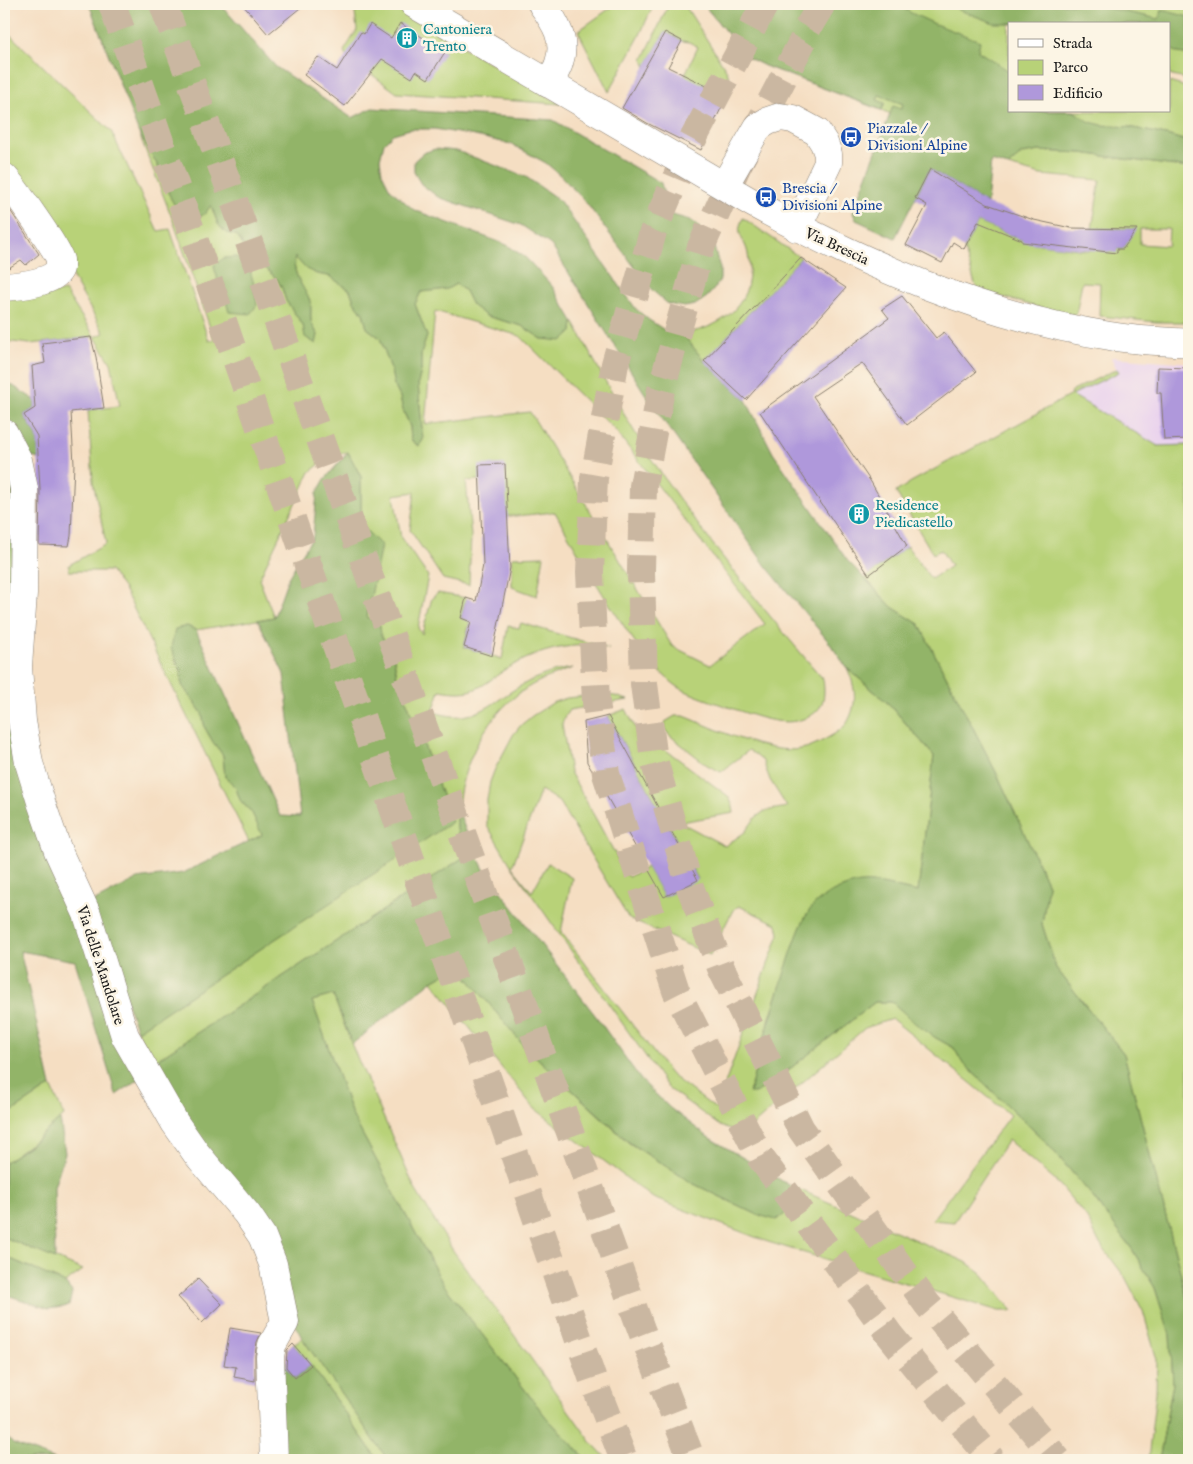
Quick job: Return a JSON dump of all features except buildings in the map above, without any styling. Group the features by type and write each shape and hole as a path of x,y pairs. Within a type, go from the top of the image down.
{"street":[{"name":"Via Brescia","path":"414,4 797,228 860,257 928,286 1006,313 1112,337 1189,343"},
{"path":"542,4 553,19 561,41 562,53 559,64 549,84"},
{"path":"724,186 758,127 763,124 780,117 793,119 817,132 828,154 828,163 797,228"},
{"path":"4,177 39,225 60,260 60,267 55,275 24,285 4,287"},
{"name":"Via delle Mandolare","path":"4,434 18,460 24,489 24,594 18,667 22,721 29,763 58,851 87,914 125,1036 175,1123 196,1153 247,1214 262,1236 274,1264 285,1322 272,1345 270,1357 274,1460"}],"shaded area":[{"path":"1111,357 1189,363 1189,445 1158,446 1072,395 1118,372"}],"green space":[{"path":"89,4 220,4 276,67 352,118 372,108 553,120 661,183 669,214 696,224 700,228 705,242 713,244 720,268 720,280 707,297 695,305 684,307 668,304 652,290 584,200 546,163 511,144 475,136 435,129 410,129 393,134 384,143 380,159 382,173 390,189 414,210 507,245 526,258 552,286 573,321 572,332 562,341 542,339 522,326 486,316 472,305 465,291 456,284 447,289 421,292 415,304 427,336 421,354 421,371 418,383 423,440 419,446 411,440 410,426 394,385 390,366 380,338 367,328 363,313 354,301 350,290 329,276 317,274 306,269 295,257 296,274 310,301 311,321 318,335 316,344 305,337 303,325 286,301 277,279 248,256 236,235 226,233 218,224 211,205 205,214 196,218 180,214 171,199 158,166 138,131"},
{"path":"354,4 388,4 561,104 397,93 345,55 344,51 357,30"},
{"path":"616,4 648,4 652,8 639,37 609,92 578,31"},
{"path":"669,4 684,4 727,71 729,78 727,96 700,83 664,119 698,47 665,32 646,67 643,60"},
{"path":"703,4 1189,4 1189,80 1170,75 1170,22 1008,22 1008,112 1170,112 1170,82 1189,88 1189,142 1129,127 891,114 765,66 747,57"},
{"path":"703,4 772,4 789,11 806,13 822,4 898,4 911,13 935,24 980,41 978,51 1008,70 1008,112 1075,112 1090,122 1129,127 1170,136 1189,142 1189,168 1082,153 1039,151 1022,154 1008,166 991,161 987,204 930,169 895,238 856,220 853,213 893,106 901,109 903,104 879,95 877,100 885,103 882,110 765,66 747,57"},
{"path":"951,4 1089,4 1159,19 1162,10 1189,17 1189,55 1178,53 1170,49 1170,22 994,23 959,10"},
{"path":"4,29 111,131 158,231 170,229 209,341 214,339 174,223 138,131 158,166 163,179 210,204 218,224 226,233 236,235 248,256 277,279 286,301 303,325 306,337 315,343 318,335 311,321 309,301 296,274 295,256 307,269 317,274 329,276 350,290 354,301 363,313 367,328 380,338 390,366 394,385 410,427 411,440 418,446 423,440 418,383 421,371 421,354 427,336 415,304 421,292 447,289 456,284 465,291 472,305 486,316 522,326 542,339 572,332 573,321 628,421 665,479 742,581 823,679 824,693 821,705 814,714 800,720 793,722 776,721 704,699 679,688 651,662 632,637 594,580 555,512 507,516 480,480 466,481 471,536 469,585 443,579 410,530 415,492 394,495 401,538 428,576 418,628 422,634 432,598 438,593 466,598 461,618 470,621 464,647 502,659 508,626 519,628 521,623 609,649 596,646 571,646 545,651 521,661 471,691 453,692 440,690 433,712 451,716 464,716 485,708 534,679 556,671 573,668 543,679 527,688 497,714 485,731 467,768 461,788 457,827 464,857 153,1062 137,1031 451,822 397,677 394,659 388,645 367,617 371,596 361,526 361,477 348,452 331,455 310,472 259,579 274,617 196,630 187,626 175,660 181,671 182,685 202,713 205,728 223,755 225,777 236,788 240,800 252,813 263,835 249,842 124,589 110,571 69,571 69,565 106,544 93,481 88,410 120,406 111,363 95,337 104,333 73,278 65,248 4,162","holes":["435,311 520,336 615,430 765,624 710,665 672,646 530,412 425,424"]},
{"path":"435,149 457,151 526,177 559,200 636,309 666,331 683,334 704,361 746,400 773,453 847,560 892,607 919,624 998,776 1048,885 1042,924 1056,968 1124,1054 1189,1306 1189,1440 1186,1460 1159,1460 1173,1383 1170,1335 1155,1288 1132,1249 1089,1192 1045,1141 962,1062 954,1048 916,1024 892,1002 875,1002 768,1086 755,1093 749,1093 793,946 802,924 813,906 832,892 861,883 883,884 918,892 934,756 890,705 847,668 828,641 766,566 649,400 551,245 521,225 438,197 421,184 414,172 414,161 423,153"},
{"path":"1039,151 1082,153 1189,168 1189,322 1156,322 1099,316 1100,283 1082,282 1076,315 1048,310 977,290 964,249 978,222 1022,240 1086,250 1123,249 1136,229 1092,229 1100,180 1041,175 1008,166 1021,154","holes":["1140,229 1169,229 1168,246 1140,244"]},
{"path":"743,218 801,258 704,361 683,334 713,325 725,318 743,298 749,271 747,249 740,233"},
{"path":"236,257 249,267 255,288 257,305 250,314 229,312 224,294 217,283 214,265 224,258"},
{"path":"65,291 95,337 30,344 4,341 4,299 43,296"},
{"path":"1117,369 1119,372 1072,395 1158,446 1189,445 1189,1306 1124,1054 1056,968 1042,924 1048,885 998,776 919,624 892,607 865,578 907,546 931,579 951,566 941,550 933,554 896,492 1071,395 1070,392"},
{"path":"4,380 35,400 35,408 24,415 37,436 39,459 28,456 4,417"},
{"path":"4,442 12,459 17,586 4,597"},
{"path":"348,452 361,477 361,525 381,545 367,617 380,625 381,636 388,645 394,659 397,677 452,822 137,1031 91,903 137,879 183,873 262,835 252,813 240,800 236,788 225,777 223,755 205,728 202,713 182,685 181,671 171,648 175,629 187,626 196,630 280,816 300,817 284,674 258,620 274,617 288,578 313,536 317,493 325,479"},
{"path":"544,556 537,596 512,587 512,557"},
{"path":"15,613 14,697 141,1078 116,1095 75,961 20,951 51,1086 4,1117 4,623"},
{"path":"847,668 890,705 934,756 918,892 880,884 800,929 770,1017 749,1093 768,1086 875,1002 892,1002 917,1024 954,1048 962,1062 1045,1141 1089,1192 1132,1249 1155,1288 1170,1335 1173,1383 1159,1460 1148,1460 1156,1392 1157,1360 1143,1311 1125,1277 1100,1244 1087,1218 1060,1185 1008,1140 954,1222 932,1220 1010,1115 892,1019 865,1028 742,1135 720,1126 668,1088 512,867 487,825 487,800 490,782 513,735 521,725 554,702 567,698 595,695 615,696 628,700 569,710 562,724 570,772 628,877 647,867 664,897 698,879 608,716 626,709 635,727 728,796 734,813 680,822 725,846 745,832 756,817 765,811 787,807 770,780 763,761 749,750 721,772 707,765 668,734 665,729 665,722 675,716 684,716 757,744 787,750 804,748 815,745 847,723 851,716 854,702 854,689","holes":["541,790 559,802 629,919 710,955 733,910 739,906 777,924 779,934 716,1109 671,1075 561,932 572,878 548,863 532,892 512,867"]},
{"path":"457,807 470,842 485,871 598,1019 641,1080 670,1108 708,1137 789,1185 789,1210 776,1220 758,1215 692,1183 630,1143 523,1045 458,966 432,981 352,1044 333,995 312,1001 352,1115 443,1284 546,1417 587,1460 388,1460 302,1338 214,1167 153,1062 464,857 457,830"},
{"path":"458,966 523,1045 629,1143 692,1183 758,1215 791,1206 789,1185 966,1262 982,1274 1013,1311 999,1311 768,1242 653,1198 534,1108 432,981"},
{"path":"333,995 353,1048 415,1189 452,1249 592,1443 608,1460 587,1460 546,1417 443,1284 352,1115 312,1001"},
{"path":"51,1086 64,1116 4,1163 4,1117"},
{"path":"60,1119 65,1153 54,1187 55,1259 4,1237 4,1163 30,1145"},
{"path":"4,1237 83,1270 65,1283 4,1256"},
{"path":"4,1256 65,1283 72,1292 69,1306 49,1309 4,1294"},
{"path":"302,1338 388,1460 378,1460 311,1365 293,1344"},
{"path":"277,1357 295,1378 311,1365 378,1460 281,1460"},
{"path":"4,1434 13,1444 56,1460 4,1460"}],"tunnel":[{"path":"112,4 593,1380 624,1460"},
{"path":"163,4 641,1329 692,1460"},
{"path":"765,4 692,141 653,232 615,364 594,478 590,572 596,702 606,774 676,991 760,1157 889,1334 992,1460"},
{"path":"822,4 802,37 803,40 738,165 701,247 661,390 643,486 641,571 644,684 654,760 690,887 721,968 801,1129 927,1304 1058,1460"}],"place":[{"name":"Cantoniera Trento","path":"407,38"},
{"name":"Piazzale / Divisioni Alpine","path":"851,137"},
{"name":"Brescia / Divisioni Alpine","path":"766,197"},
{"name":"Residence Piedicastello","path":"859,514"}]}
